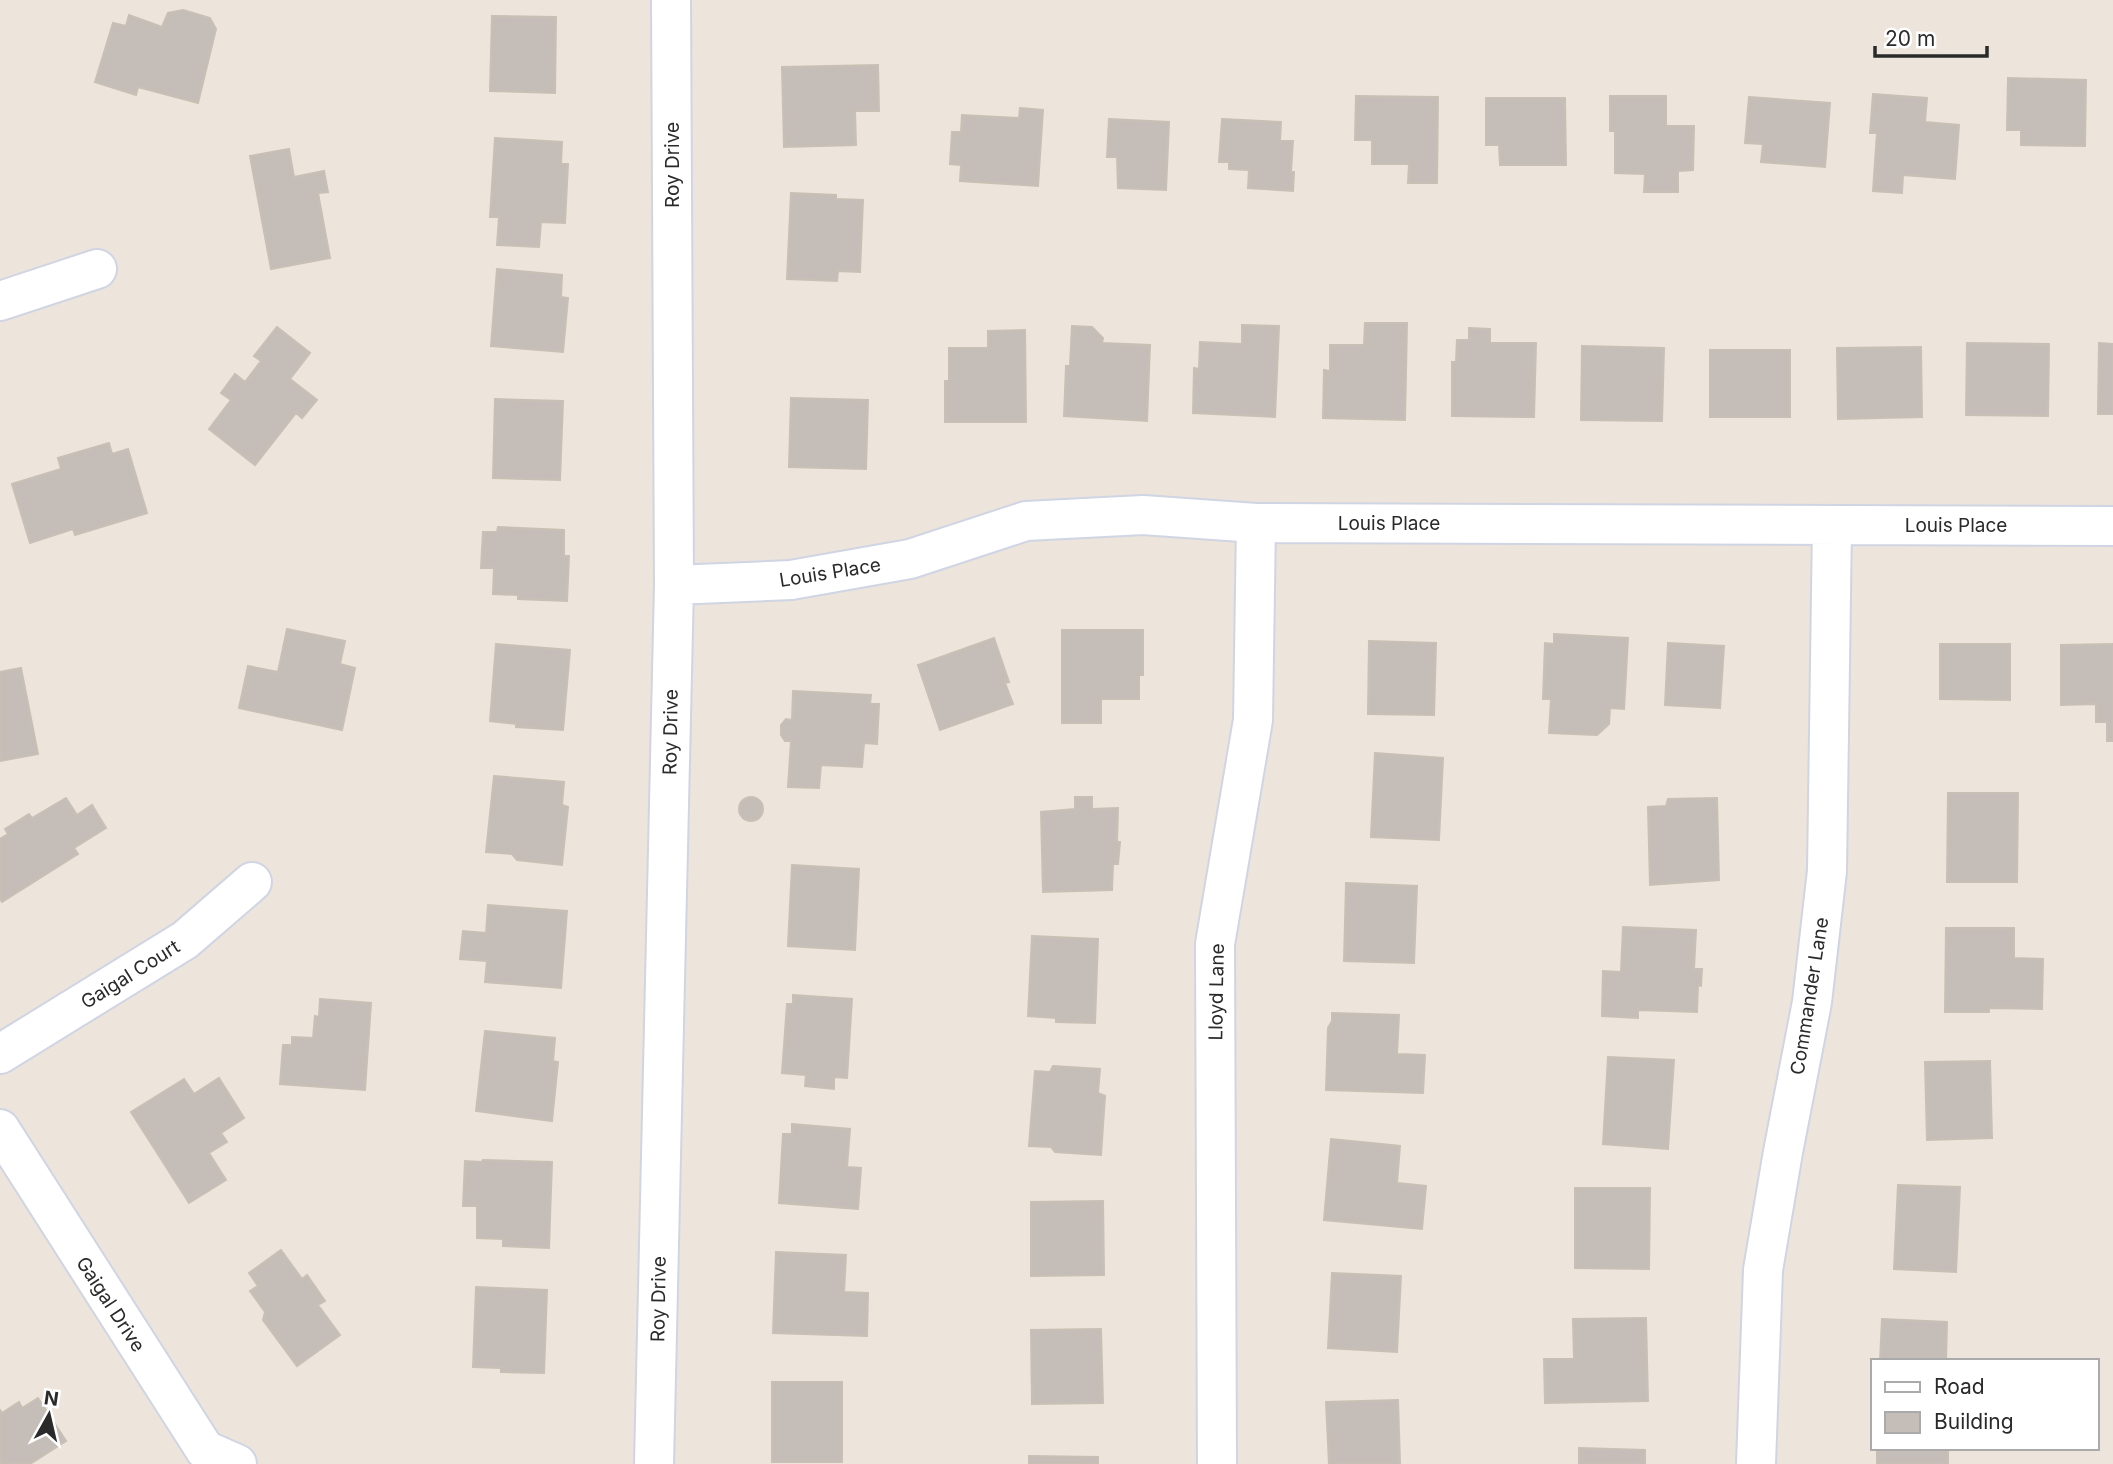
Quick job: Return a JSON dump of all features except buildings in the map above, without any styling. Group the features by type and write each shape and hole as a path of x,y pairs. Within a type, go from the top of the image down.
{"street":[{"name":"Roy Drive","path":"654,1464 674,585 671,0"},
{"path":"0,301 97,269"},
{"name":"Louis Place","path":"674,585 791,580 911,559 1026,521 1143,514 1256,523 2113,526"},
{"name":"Lloyd Lane","path":"1217,1464 1215,944 1253,720 1256,523"},
{"name":"Commander Lane","path":"1756,1464 1763,1270 1812,1002 1827,871 1832,525"},
{"name":"Gaigal Court","path":"0,1054 185,940 252,882"},
{"name":"Gaigal Drive","path":"0,1129 205,1450 237,1464"}]}
